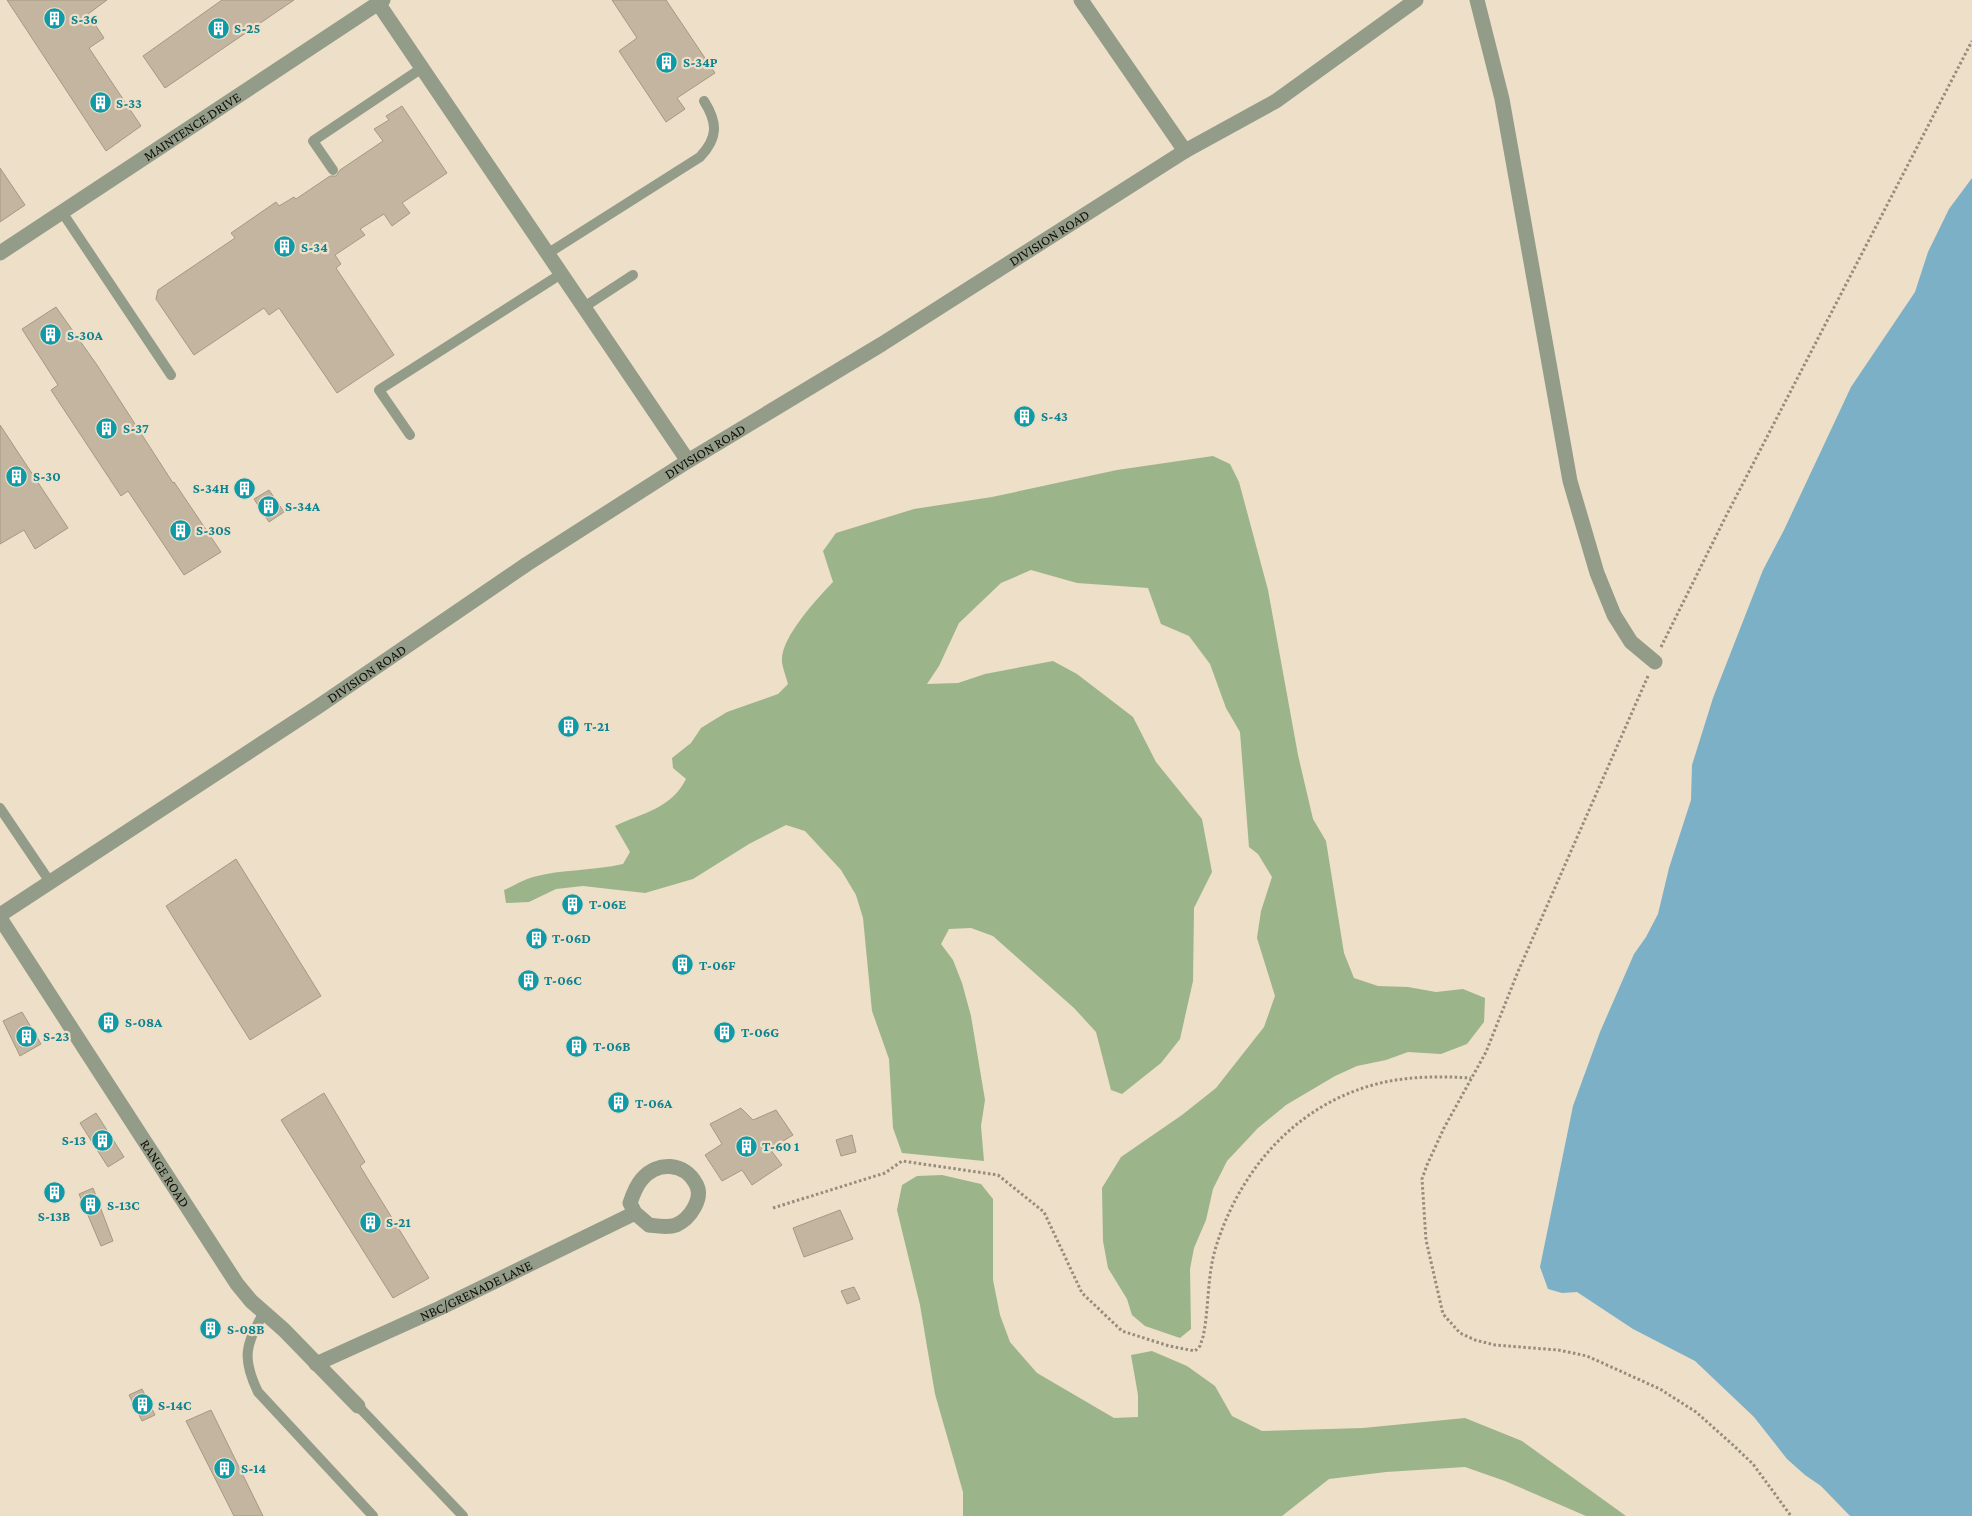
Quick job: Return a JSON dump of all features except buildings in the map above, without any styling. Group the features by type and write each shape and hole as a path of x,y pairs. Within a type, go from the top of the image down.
{"street":[{"path":"1081,0 1185,151"},
{"name":"DIVISION ROAD","path":"0,917 50,882 319,706 527,564 688,461 882,344 1185,151 1276,101 1416,0"},
{"path":"1477,0 1502,99 1570,481 1597,573 1614,615 1631,642 1655,662"},
{"path":"381,2 422,68 688,461"},
{"name":"MAINTENCE DRIVE","path":"0,253 381,2"},
{"name":"RANGE ROAD","path":"0,917 237,1284 358,1406"},
{"path":"672,1166 686,1171 697,1185 697,1203 688,1217 676,1225 649,1225 635,1213 630,1203 636,1188 655,1167 672,1166"},
{"name":"NBC/GRENADE LANE","path":"316,1364 440,1308 635,1213"}],"lane":[{"path":"333,170 312,141 422,68"},
{"path":"548,254 700,157 710,147 716,130 712,114 704,101"},
{"path":"62,212 170,375"},
{"path":"410,435 379,390 561,274"},
{"path":"584,307 633,275"},
{"path":"0,808 50,882"},
{"path":"264,1312 250,1338 246,1354 248,1372 258,1392 373,1516"},
{"path":"358,1406 463,1516"}],"path":[{"path":"1792,1516 1753,1464 1740,1451 1696,1412 1660,1389 1587,1356 1558,1350 1496,1345 1475,1340 1460,1332 1443,1314 1426,1240 1422,1179 1444,1128 1486,1052 1517,974 1655,662 1694,579 1972,42"},
{"path":"773,1208 884,1173 898,1161 998,1175 1044,1212 1082,1293 1122,1331 1185,1350 1195,1351 1200,1346 1206,1325 1214,1253 1226,1218 1256,1165 1289,1130 1328,1104 1373,1085 1425,1076 1471,1078"}],"green space":[{"path":"1213,456 1230,464 1239,482 1268,590 1298,755 1313,819 1326,841 1344,953 1354,978 1378,986 1408,987 1436,992 1463,989 1485,998 1484,1022 1467,1044 1441,1054 1408,1052 1386,1060 1357,1066 1335,1076 1286,1105 1258,1128 1227,1161 1213,1189 1206,1220 1194,1248 1190,1269 1191,1329 1180,1338 1145,1326 1132,1315 1127,1299 1108,1268 1103,1241 1102,1188 1121,1157 1182,1115 1216,1088 1264,1027 1275,996 1257,938 1261,911 1272,877 1258,854 1249,847 1240,732 1226,708 1210,664 1189,636 1161,624 1148,588 1077,583 1031,570 1001,583 959,623 939,666 927,684 958,683 985,674 1053,661 1077,674 1133,717 1156,762 1202,819 1212,872 1194,908 1193,981 1180,1039 1161,1063 1122,1094 1111,1090 1096,1032 1074,1008 993,936 971,928 949,929 941,944 953,960 962,983 971,1016 985,1100 981,1126 984,1161 902,1153 893,1128 889,1059 872,1011 863,918 856,895 841,870 805,831 786,825 749,844 693,879 645,893 583,886 556,889 529,902 506,903 504,890 529,878 544,874 623,864 630,852 615,826 656,809 673,797 680,789 686,779 673,768 672,758 691,743 701,728 727,712 778,694 788,684 782,662 783,652 801,619 833,582 823,551 836,533 914,509 992,497 1117,470"},
{"path":"942,1175 981,1184 993,1199 993,1280 1000,1315 1010,1342 1037,1373 1114,1418 1138,1417 1138,1395 1131,1355 1152,1351 1187,1366 1215,1386 1232,1416 1262,1431 1363,1428 1465,1418 1522,1441 1626,1516 1586,1516 1505,1481 1465,1467 1386,1472 1329,1479 1282,1516 963,1516 963,1492 935,1394 920,1305 897,1210 902,1185 917,1176"}],"water":[{"path":"1972,178 1972,1516 1850,1516 1821,1486 1787,1459 1754,1417 1695,1361 1633,1329 1577,1292 1562,1293 1548,1289 1540,1267 1573,1106 1600,1032 1634,954 1646,937 1658,914 1669,868 1691,800 1692,765 1713,698 1763,570 1784,530 1851,387 1915,292 1928,252 1949,209"}],"place":[{"name":"S-36","path":"55,19"},
{"name":"S-25","path":"218,28"},
{"name":"S-34P","path":"667,62"},
{"name":"S-33","path":"100,103"},
{"name":"S-34","path":"285,247"},
{"name":"S-30A","path":"51,335"},
{"name":"S-43","path":"1025,416"},
{"name":"S-37","path":"107,428"},
{"name":"S-30","path":"17,476"},
{"name":"S-34H","path":"245,488"},
{"name":"S-34A","path":"269,506"},
{"name":"S-30S","path":"180,530"},
{"name":"T-21","path":"568,726"},
{"name":"T-06E","path":"573,904"},
{"name":"T-06D","path":"536,938"},
{"name":"T-06F","path":"683,965"},
{"name":"T-06C","path":"528,980"},
{"name":"S-08A","path":"109,1022"},
{"name":"T-06G","path":"725,1032"},
{"name":"S-23","path":"27,1036"},
{"name":"T-06B","path":"577,1046"},
{"name":"T-06A","path":"619,1103"},
{"name":"S-13","path":"102,1140"},
{"name":"T-60 1","path":"746,1146"},
{"name":"S-13B","path":"54,1193"},
{"name":"S-13C","path":"91,1205"},
{"name":"S-21","path":"370,1222"},
{"name":"S-08B","path":"211,1329"},
{"name":"S-14C","path":"142,1405"},
{"name":"S-14","path":"225,1468"}]}
